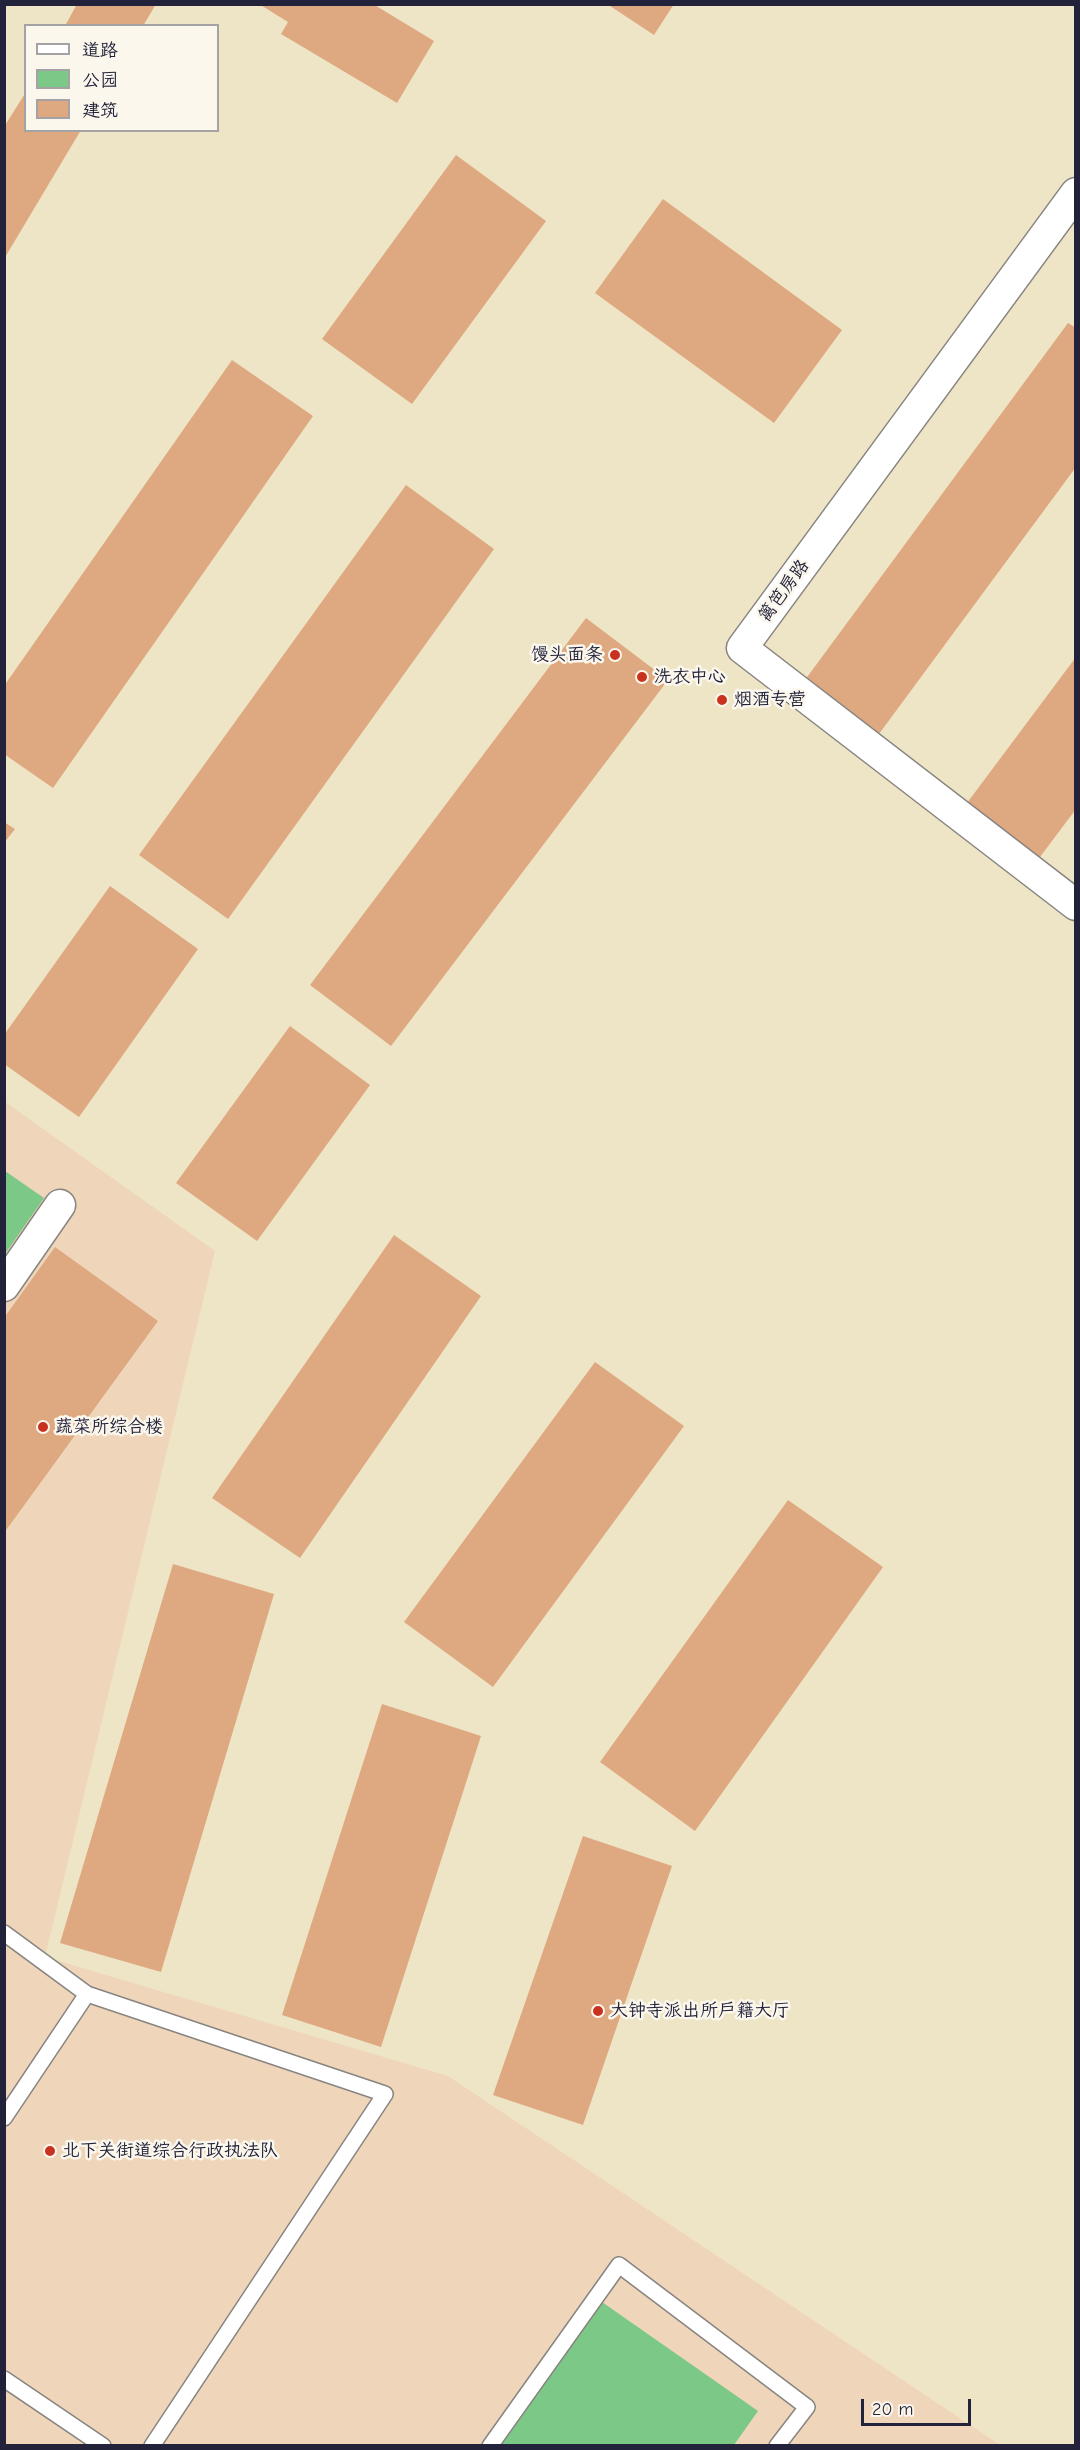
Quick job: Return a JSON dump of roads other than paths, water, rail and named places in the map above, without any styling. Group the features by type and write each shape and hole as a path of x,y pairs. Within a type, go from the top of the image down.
{"street":[{"name":"篱笆房路","path":"1076,193 742,648 1076,905"},
{"path":"4,1286 60,1205"}],"lane":[{"path":"4,1933 87,1994 385,2094 152,2445"},
{"path":"4,2118 87,1994"},
{"path":"490,2445 620,2265 807,2408 777,2445"},
{"path":"4,2379 103,2445"}],"place":[{"name":"馒头面条","path":"615,655"},
{"name":"洗衣中心","path":"642,677"},
{"name":"烟酒专营","path":"722,700"},
{"name":"蔬菜所综合楼","path":"43,1427"},
{"name":"大钟寺派出所户籍大厅","path":"598,2011"},
{"name":"北下关街道综合行政执法队","path":"50,2151"}]}
